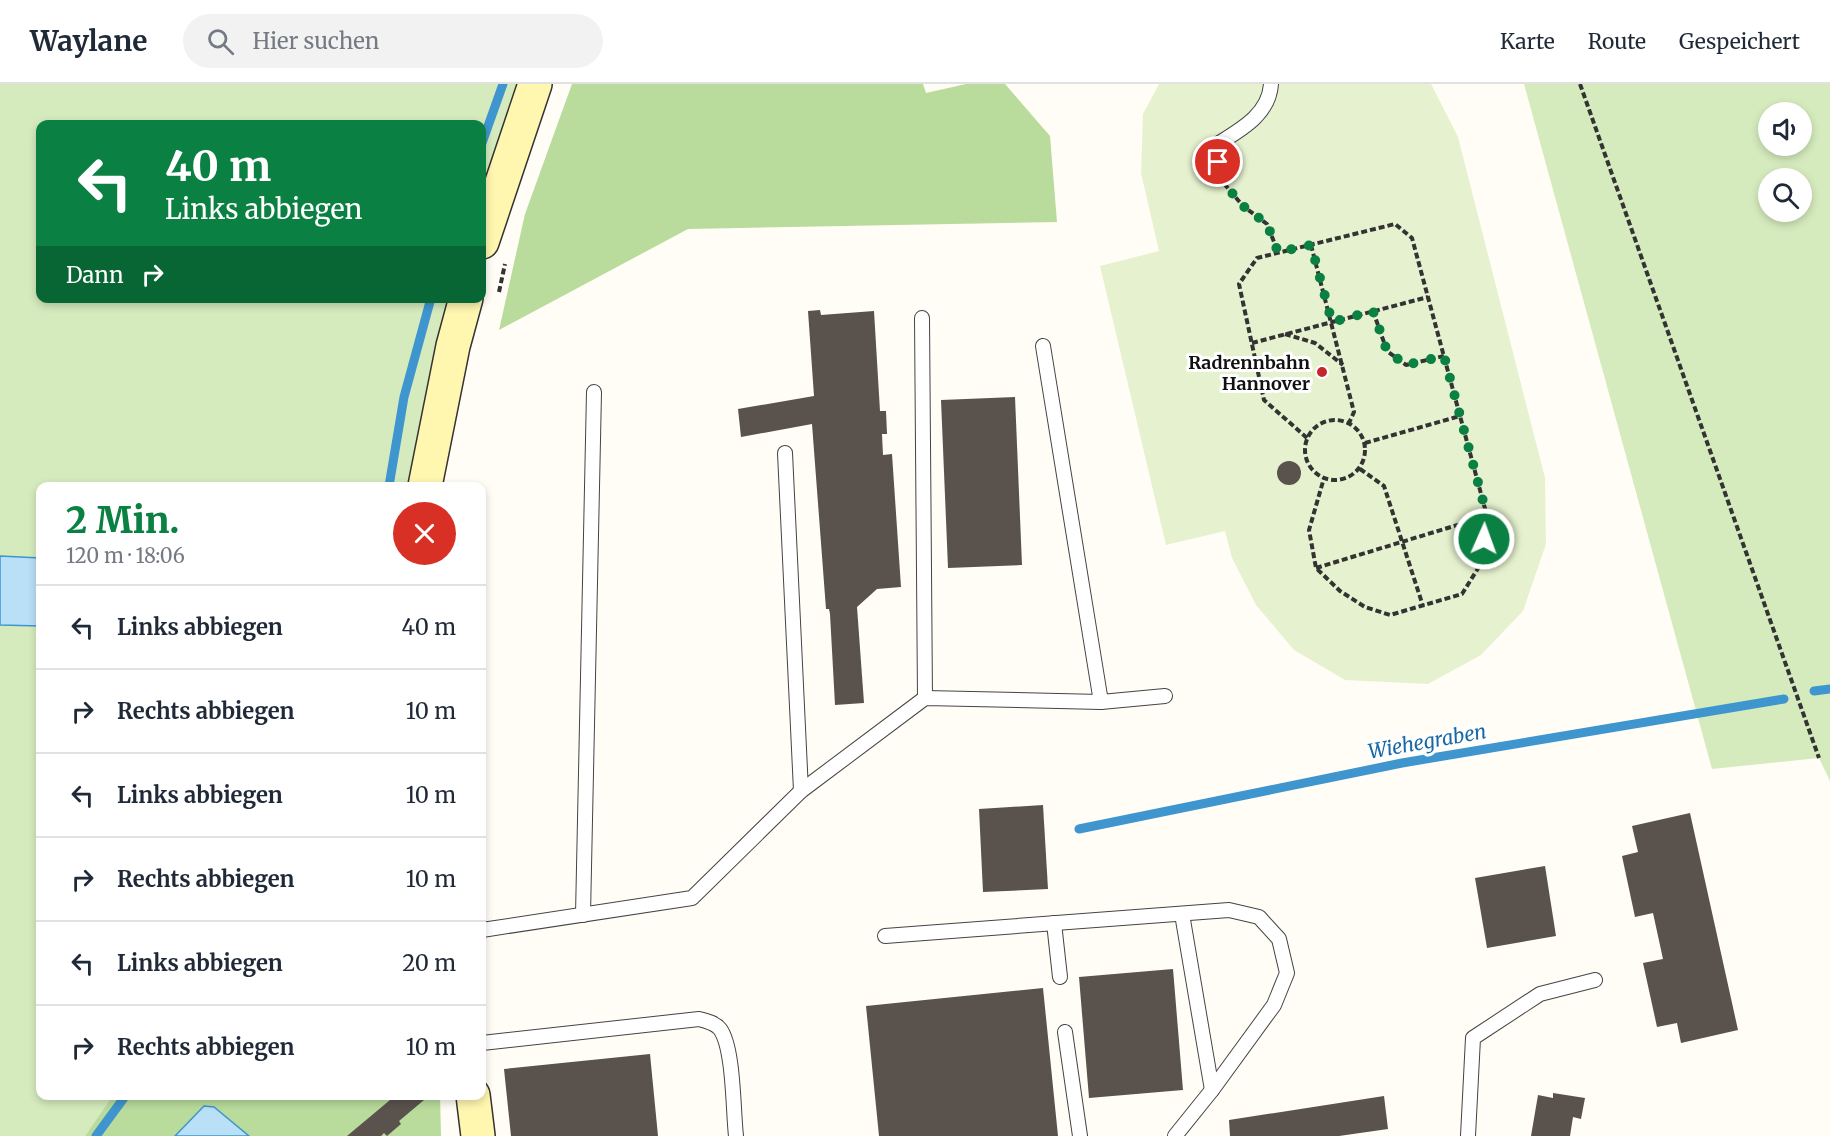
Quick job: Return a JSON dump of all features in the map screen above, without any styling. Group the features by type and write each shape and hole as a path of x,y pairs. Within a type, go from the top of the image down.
{"main road":[{"path":"495,248 535,84"},
{"path":"426,482 453,346 479,303"},
{"path":"474,1100 478,1136"}],"lane":[{"path":"1216,145 1251,124 1270,96 1271,84"},
{"path":"922,318 925,698"},
{"path":"1043,346 1101,702"},
{"path":"583,915 594,392"},
{"path":"785,453 801,791"},
{"path":"486,929 692,898 801,791 925,698 1101,702 1165,696"},
{"path":"885,936 1229,910 1259,917 1279,939 1287,973 1274,1005 1212,1090 1174,1136"},
{"path":"1182,914 1212,1090"},
{"path":"1054,923 1060,977"},
{"path":"1468,1136 1473,1038 1540,994 1595,980"},
{"path":"486,1043 699,1019 708,1021 718,1027 725,1038 736,1136"},
{"path":"1065,1032 1080,1136"}],"path":[{"path":"1580,84 1819,758"},
{"path":"1216,145 1221,180 1243,206 1267,224 1278,252"},
{"path":"1307,438 1264,400 1239,284 1257,258 1395,224 1412,238 1487,516 1482,562 1462,594 1390,615 1365,607 1340,591 1316,568 1309,530 1324,478"},
{"path":"1311,245 1354,412 1349,423"},
{"path":"486,283 495,248"},
{"path":"1252,343 1428,297"},
{"path":"1373,311 1387,351 1406,365 1444,356"},
{"path":"1284,334 1315,343 1343,365"},
{"path":"1365,443 1460,416"},
{"path":"1332,419 1349,423 1355,426 1365,443 1365,459 1360,469 1345,480 1334,481 1314,473 1306,459 1305,449 1307,438 1313,429 1332,419"},
{"path":"1360,469 1384,486 1423,606"},
{"path":"1316,568 1487,516"}],"green space":[{"path":"0,84 535,84 486,230 486,120 36,120 36,303 465,303 426,482 36,482 36,558 0,556"},
{"path":"572,84 923,84 926,93 966,84 1005,84 1050,136 1057,222 688,229 499,330 525,214"},
{"name":"Radrennbahn Hannover","path":"1159,84 1431,84 1458,137 1545,478 1546,544 1523,611 1481,655 1428,684 1345,680 1294,650 1256,605 1232,558 1225,531 1166,545 1100,266 1159,251 1141,173 1143,114"},
{"path":"1524,84 1830,84 1830,781 1819,758 1712,769"},
{"path":"0,625 36,626 36,1100 110,1100 85,1136 0,1136"},
{"path":"110,1100 440,1100 441,1136 249,1136 214,1107 204,1106 175,1136 85,1136"}],"water":[{"path":"0,556 36,558 36,626 0,625"},
{"path":"204,1106 214,1107 249,1136 175,1136"}],"building":[{"path":"820,310 821,315 874,311 880,411 886,411 887,434 882,434 883,455 892,454 901,587 877,589 857,607 864,703 835,705 830,614 829,609 826,609 812,424 741,437 738,409 814,396 808,311"},
{"path":"1015,397 1022,565 948,568 941,400"},
{"path":"1289,461 1297,465 1301,473 1297,481 1289,485 1281,481 1277,473 1281,465"},
{"path":"1043,805 1048,889 983,892 979,809"},
{"path":"1690,813 1738,1030 1681,1043 1677,1023 1657,1027 1643,963 1663,959 1653,913 1635,917 1622,856 1638,852 1632,826"},
{"path":"1545,866 1556,936 1487,948 1475,878"},
{"path":"1173,969 1183,1090 1089,1098 1079,977"},
{"path":"1043,988 1058,1136 879,1136 866,1006"},
{"path":"650,1054 658,1136 511,1136 504,1069"},
{"path":"1553,1093 1585,1098 1581,1119 1573,1117 1570,1136 1531,1136 1538,1095 1553,1098"},
{"path":"1384,1096 1388,1129 1339,1136 1230,1136 1229,1120"},
{"path":"390,1100 424,1100 399,1121 401,1124 387,1136 384,1133 381,1136 347,1136"}],"waterway":[{"path":"486,132 503,84"},
{"path":"390,482 404,397 430,303"},
{"name":"Wiehegraben","path":"1814,691 1830,689"},
{"name":"Wiehegraben","path":"1079,829 1402,763 1784,699"},
{"path":"96,1136 122,1100"}],"place":[{"name":"Radrennbahn Hannover","path":"1322,372"}],"route":[{"path":"1218,162 1221,180 1243,206 1267,224 1278,252 1311,245 1332,322 1373,311 1387,351 1406,365 1444,356 1487,516 1484,539"}]}
